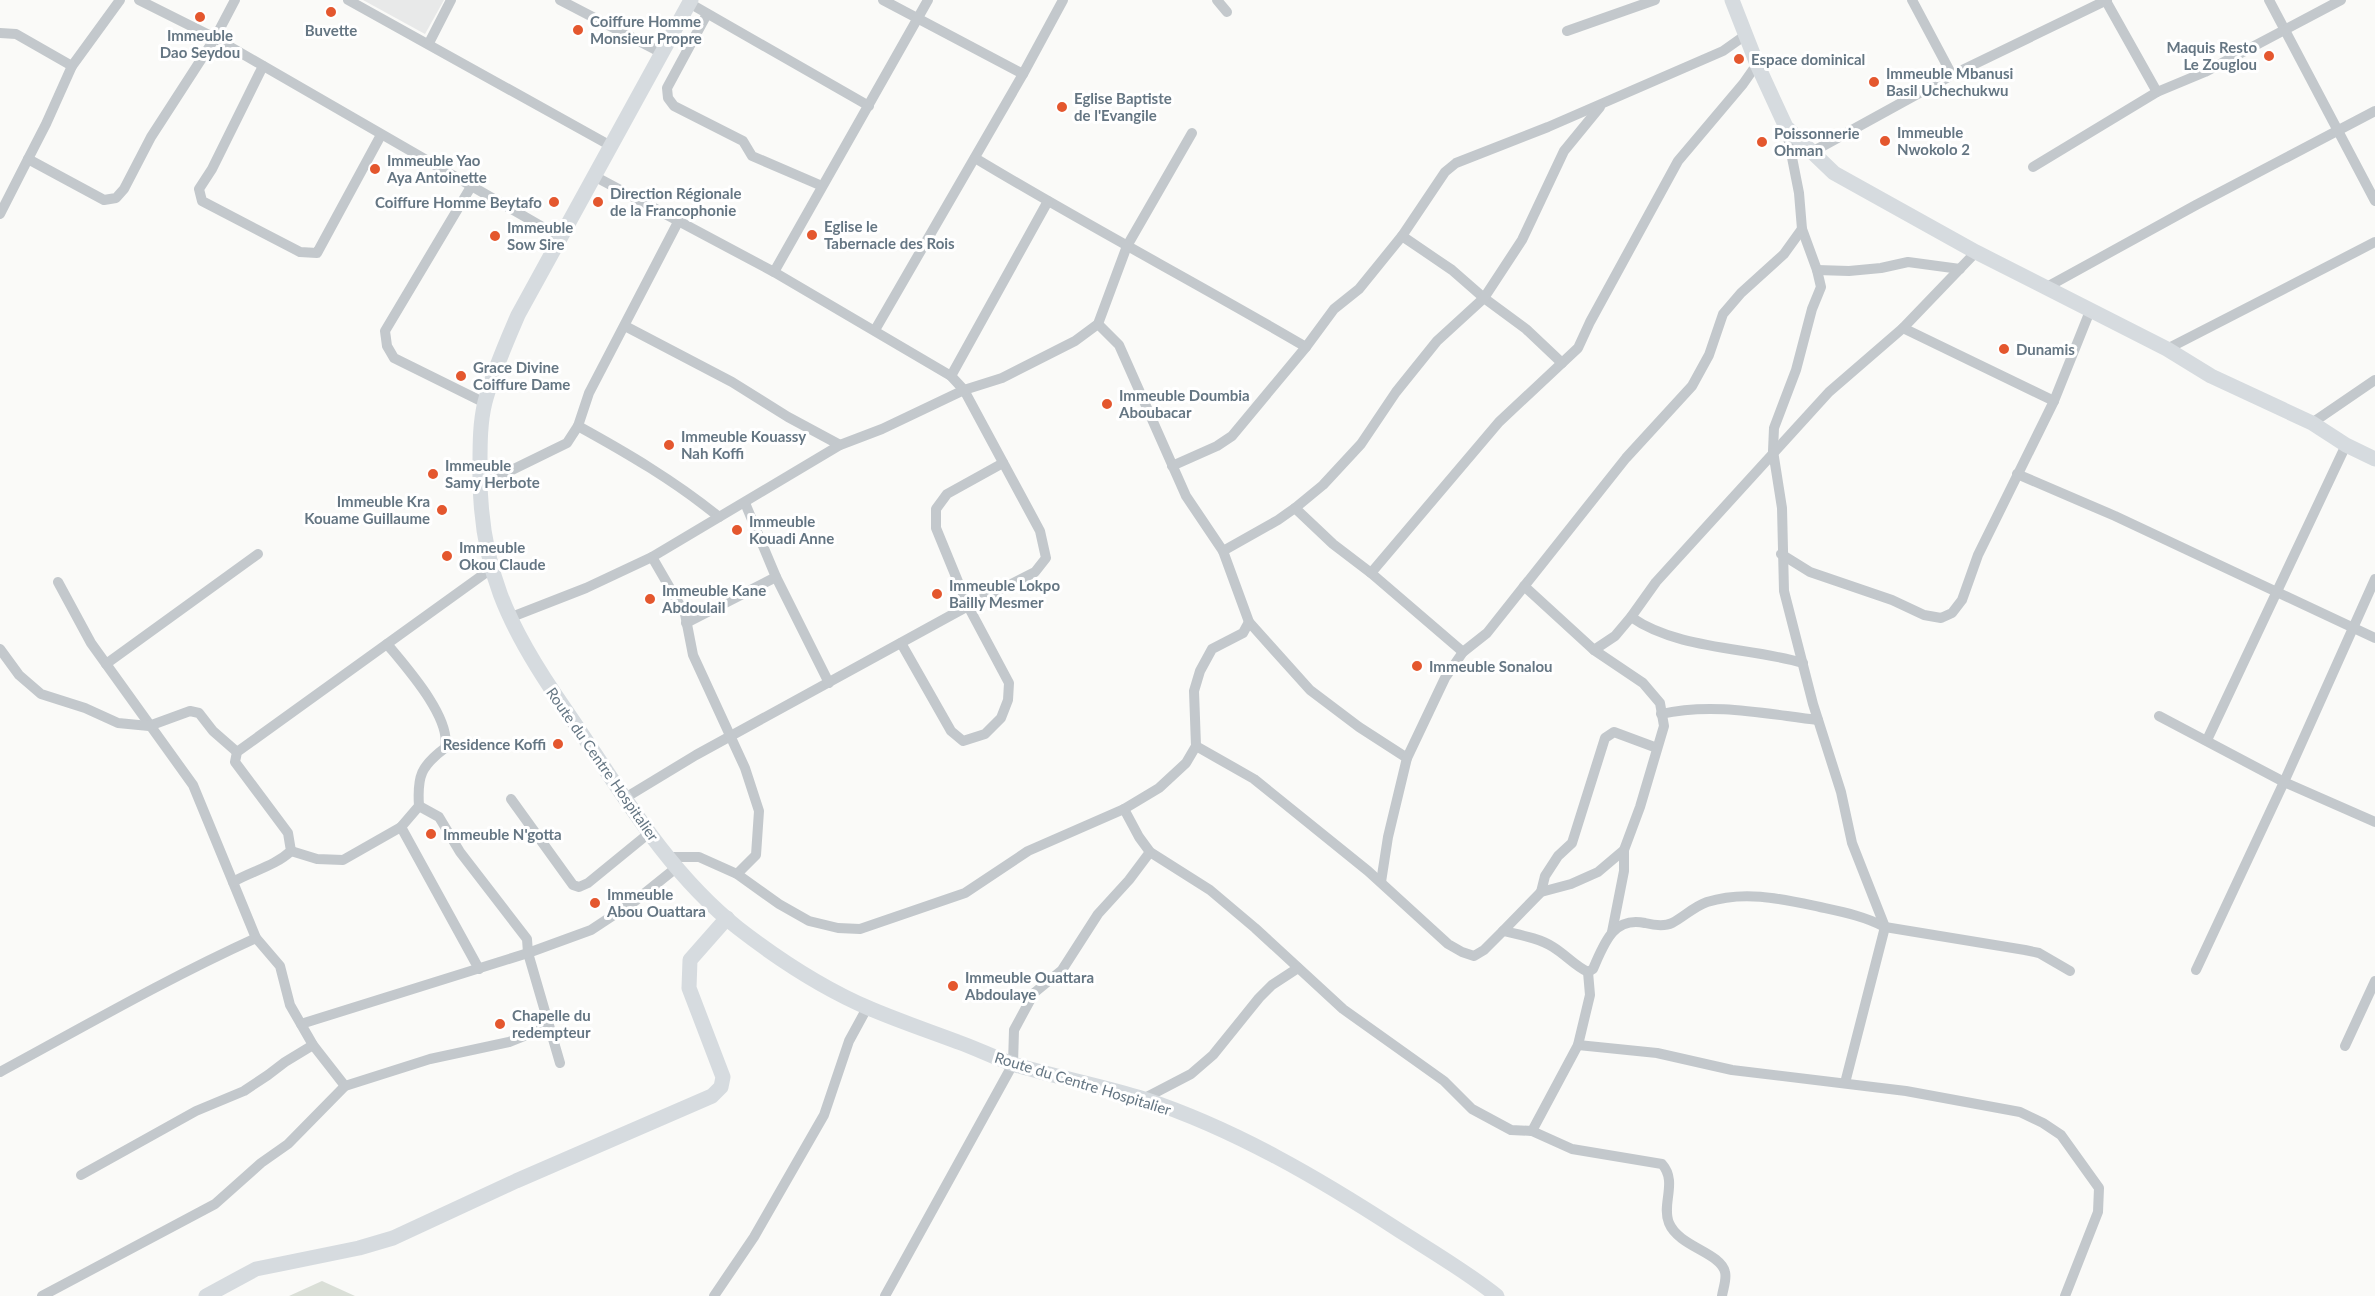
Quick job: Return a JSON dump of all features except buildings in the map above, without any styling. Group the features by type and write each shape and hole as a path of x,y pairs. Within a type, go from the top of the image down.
{"street":[{"path":"0,214 46,124 72,66 120,0"},
{"path":"139,0 215,38 560,237"},
{"path":"28,159 104,200 116,198 124,189 151,137 215,38 235,0"},
{"path":"348,0 611,146"},
{"path":"429,43 451,0"},
{"path":"883,0 1023,74"},
{"path":"774,272 928,0"},
{"path":"875,330 1023,74 1063,0"},
{"path":"1217,0 1227,12"},
{"path":"1567,31 1655,0"},
{"path":"1732,0 1757,64 1786,127 1799,193 1802,229 1821,287 1812,309 1796,370 1774,428 1773,451 1782,508 1781,554 1784,591 1818,720 1841,792 1852,843 1885,927 1845,1083"},
{"path":"1911,0 1952,75"},
{"path":"1812,152 1952,75 2106,0 2157,92"},
{"path":"2269,0 2375,201"},
{"path":"2033,167 2157,92 2205,72 2341,0"},
{"path":"565,1 662,53"},
{"path":"690,2 707,14 870,105"},
{"name":"Route du Centre Hospitalier","path":"690,2 518,315 502,351 485,403 480,441 479,486 482,532 491,569 509,618 545,682 648,834 727,918 772,952 867,1008 1013,1064 1143,1099 1235,1136 1349,1198 1446,1260 1497,1296"},
{"path":"707,14 667,88 674,106 743,141 752,156 822,186"},
{"path":"0,33 16,34 72,66"},
{"path":"1172,466 1217,446 1232,436 1306,347 1334,309 1359,289 1402,236 1445,172 1456,163 1723,51 1747,34"},
{"path":"1371,573 1499,422 1578,348 1678,161 1757,64"},
{"path":"263,66 212,169 199,189 202,201 300,252 317,253 381,135"},
{"path":"1223,551 1295,508 1323,485 1361,444 1396,392 1437,341 1484,298 1522,240 1564,151 1605,102"},
{"path":"2047,287 2196,205 2375,111"},
{"path":"1786,127 1834,173 1976,252 2167,349 2211,376 2312,423 2346,445 2375,459"},
{"path":"509,618 586,588 652,557 840,445 882,429 964,390 1002,378 1075,341 1098,324 1127,246 1192,133"},
{"path":"975,158 1306,347"},
{"path":"594,176 774,272 951,376 964,390 1040,531 1046,558 1035,572 968,606 696,755 625,798"},
{"path":"472,185 385,331 387,346 394,358 485,403"},
{"path":"951,376 1048,201"},
{"path":"479,486 567,443 578,426 589,393 678,222"},
{"path":"1381,882 1386,843 1407,758 1445,678 1463,652 1487,633 1626,458 1692,386 1708,355 1723,314 1741,293 1784,254 1802,229"},
{"path":"1402,236 1452,270 1484,298 1526,329 1562,363"},
{"path":"2167,349 2375,242"},
{"path":"1594,650 1615,636 1656,582 1829,392 1903,328 1976,252"},
{"path":"1817,270 1849,271 1881,268 1908,262 1960,268"},
{"path":"1781,554 1810,572 1892,600 1924,615 1941,618 1952,613 1962,600 1978,555 2054,401 2090,311"},
{"path":"1098,324 1119,345 1186,496 1223,551 1250,622 1310,690 1359,727 1407,758"},
{"path":"625,326 732,382 840,445"},
{"path":"1903,328 2054,401"},
{"path":"2312,423 2375,380"},
{"path":"578,426 637,459 694,496 719,517"},
{"path":"2207,740 2346,445"},
{"path":"901,643 951,731 963,741 985,734 1001,718 1008,700 1009,683 968,606 936,528 936,509 947,494 1003,463"},
{"path":"2017,474 2115,516 2375,638"},
{"path":"745,503 776,577 830,683"},
{"path":"1295,508 1333,544 1371,573 1463,652"},
{"path":"106,664 258,554"},
{"path":"652,557 685,614 693,655 745,768 759,812 756,855 737,874"},
{"path":"291,851 288,833 235,762 237,752 491,569"},
{"path":"686,623 776,577"},
{"path":"2196,970 2375,579"},
{"path":"58,582 91,643 193,785 256,938 280,966 290,1005 313,1046 345,1086"},
{"path":"1524,586 1594,650 1643,683 1660,703 1664,726 1640,807 1624,850 1624,871 1611,932 1593,969 1588,972"},
{"path":"1631,617 1647,628 1678,638 1803,663"},
{"path":"301,1024 479,969 591,930 634,901 673,863 699,857 737,874 779,904 809,921 838,928 860,929 913,913 965,893 1028,851 1124,809 1159,788 1186,763 1196,746 1194,691 1200,671 1212,649 1243,633 1250,622"},
{"path":"291,851 317,859 343,860 401,827 419,806 417,785 428,760 445,748 448,737 423,687 387,644"},
{"path":"0,649 19,675 41,694 85,708 118,723 149,726 190,711 199,714 213,731 237,752"},
{"path":"1661,714 1686,708 1818,720"},
{"path":"2159,716 2284,782 2375,822"},
{"path":"1196,746 1254,779 1381,882 1448,944 1474,956 1484,950 1541,892 1545,876 1558,856 1572,843 1605,738 1614,732 1657,748"},
{"path":"511,799 573,885 579,887 588,883 648,834"},
{"path":"419,806 439,817 460,852 527,939 528,953 560,1063"},
{"path":"1124,809 1150,852 1210,890 1343,1009 1444,1081 1472,1109 1511,1130 1532,1131 1572,1149 1662,1164 1670,1180 1668,1221 1673,1230 1688,1244 1720,1264 1725,1273 1722,1296"},
{"path":"401,827 479,969"},
{"path":"1541,892 1570,884 1598,872 1624,850"},
{"path":"233,882 260,867 281,860 291,851"},
{"path":"885,1296 1013,1064 1014,1030 1034,993 1062,970 1098,914 1129,880 1150,852"},
{"path":"1611,932 1622,924 1632,922 1665,925 1705,903 1742,896 1779,898 1856,915 1885,927 2032,952 2050,958 2070,970"},
{"path":"206,1296 256,1269 359,1248 393,1238 516,1181 712,1096 721,1087 723,1077 689,988 690,960 727,918"},
{"path":"1503,931 1541,940 1588,972"},
{"path":"0,1072 207,960 256,938"},
{"path":"1143,1099 1191,1074 1213,1055 1272,985 1298,968"},
{"path":"1532,1131 1578,1045 1590,995 1588,972"},
{"path":"2345,1046 2375,981"},
{"path":"714,1296 754,1237 824,1115 849,1041 867,1008"},
{"path":"42,1296 215,1204 261,1163 288,1144 345,1086 430,1059 508,1042 549,1026"},
{"path":"1578,1045 1657,1053 1731,1070 1906,1091 2020,1112 2043,1123 2061,1135 2099,1188 2100,1201 2090,1234 2065,1296"},
{"path":"81,1175 196,1111 244,1090 313,1046"}],"shaded area":[{"path":"363,0 444,0 425,34"},
{"path":"322,1281 355,1296 289,1296"}],"place":[{"name":"Buvette","path":"331,12"},
{"name":"Immeuble Dao Seydou","path":"200,17"},
{"name":"Coiffure Homme Monsieur Propre","path":"578,30"},
{"name":"Maquis Resto Le Zouglou","path":"2269,56"},
{"name":"Espace dominical","path":"1739,59"},
{"name":"Immeuble Mbanusi Basil Uchechukwu","path":"1874,82"},
{"name":"Eglise Baptiste de l'Evangile","path":"1062,107"},
{"name":"Immeuble Nwokolo 2","path":"1885,141"},
{"name":"Poissonnerie Ohman","path":"1762,142"},
{"name":"Immeuble Yao Aya Antoinette","path":"375,169"},
{"name":"Coiffure Homme Beytafo","path":"554,202"},
{"name":"Direction Régionale de la Francophonie","path":"598,202"},
{"name":"Eglise le Tabernacle des Rois","path":"812,235"},
{"name":"Immeuble Sow Sire","path":"495,236"},
{"name":"Dunamis","path":"2004,349"},
{"name":"Grace Divine Coiffure Dame","path":"461,376"},
{"name":"Immeuble Doumbia Aboubacar","path":"1107,404"},
{"name":"Immeuble Kouassy Nah Koffi","path":"669,445"},
{"name":"Immeuble Samy Herbote","path":"433,474"},
{"name":"Immeuble Kra Kouame Guillaume","path":"442,510"},
{"name":"Immeuble Kouadi Anne","path":"737,530"},
{"name":"Immeuble Okou Claude","path":"447,556"},
{"name":"Immeuble Lokpo Bailly Mesmer","path":"937,594"},
{"name":"Immeuble Kane Abdoulail","path":"650,599"},
{"name":"Immeuble Sonalou","path":"1417,666"},
{"name":"Residence Koffi","path":"558,744"},
{"name":"Immeuble N'gotta","path":"431,834"},
{"name":"Immeuble Abou Ouattara","path":"595,903"},
{"name":"Immeuble Ouattara Abdoulaye","path":"953,986"},
{"name":"Chapelle du redempteur","path":"500,1024"}]}
